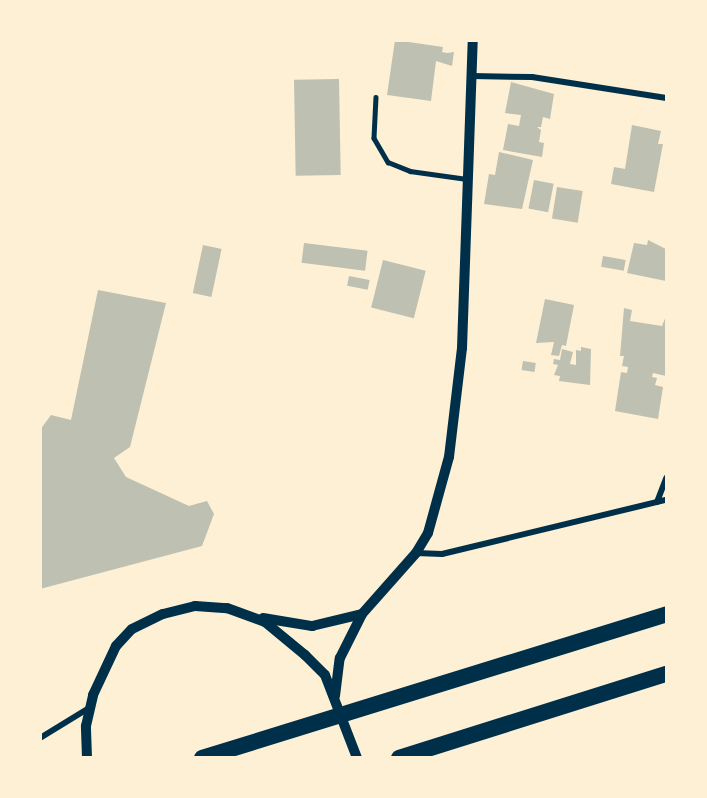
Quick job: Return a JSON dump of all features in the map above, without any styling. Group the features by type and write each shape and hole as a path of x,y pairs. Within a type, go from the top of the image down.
{"highway":[{"path":"202,758 666,614"},
{"path":"399,758 666,674"}],"street":[{"path":"335,696 340,658 362,614 416,553 438,503 456,418 473,40"},
{"path":"472,76 532,77 666,98"},
{"path":"657,502 666,478"},
{"path":"416,553 442,554 666,500"},
{"path":"87,758 86,726 90,707 107,661 132,629 163,614 195,606 227,608 291,625 312,626 362,614"},
{"path":"227,608 265,622 324,675 335,696 357,758"},
{"path":"40,738 90,707"}],"lane":[{"path":"376,97 374,138 388,162 410,171 468,178"}],"building":[{"path":"395,40 443,47 442,52 454,52 452,66 436,61 431,101 387,95"},
{"path":"339,79 341,175 296,176 294,80"},
{"path":"511,82 554,94 550,119 543,117 541,127 537,127 541,130 539,142 544,143 542,157 503,150 508,124 519,126 521,115 505,113"},
{"path":"632,125 661,131 658,144 663,144 654,192 611,184 614,167 625,169"},
{"path":"499,152 533,160 522,209 484,204 489,174 495,175"},
{"path":"534,180 554,184 548,212 528,208"},
{"path":"557,187 583,191 578,223 552,219"},
{"path":"648,240 666,249 666,281 627,273 634,243 647,245"},
{"path":"304,243 368,251 365,271 302,263"},
{"path":"203,245 222,249 211,297 193,293"},
{"path":"603,256 626,260 624,271 601,267"},
{"path":"383,260 426,271 414,318 371,308"},
{"path":"349,276 370,280 368,290 347,286"},
{"path":"98,290 166,303 130,447 114,458 126,477 189,506 207,501 214,514 202,546 40,589 40,430 51,415 71,420"},
{"path":"545,299 574,305 566,346 562,345 559,356 551,355 554,342 536,343"},
{"path":"624,308 632,310 630,321 662,326 666,316 666,376 653,373 652,377 657,378 655,385 663,387 658,419 615,411 621,372 627,373 628,367 622,366 624,356 620,356"},
{"path":"581,347 591,349 590,385 559,381 560,376 554,375 558,365 553,364 554,359 560,360 562,349 573,352 570,364 576,365 576,350 581,351"},
{"path":"523,361 536,363 534,372 522,370"}]}
